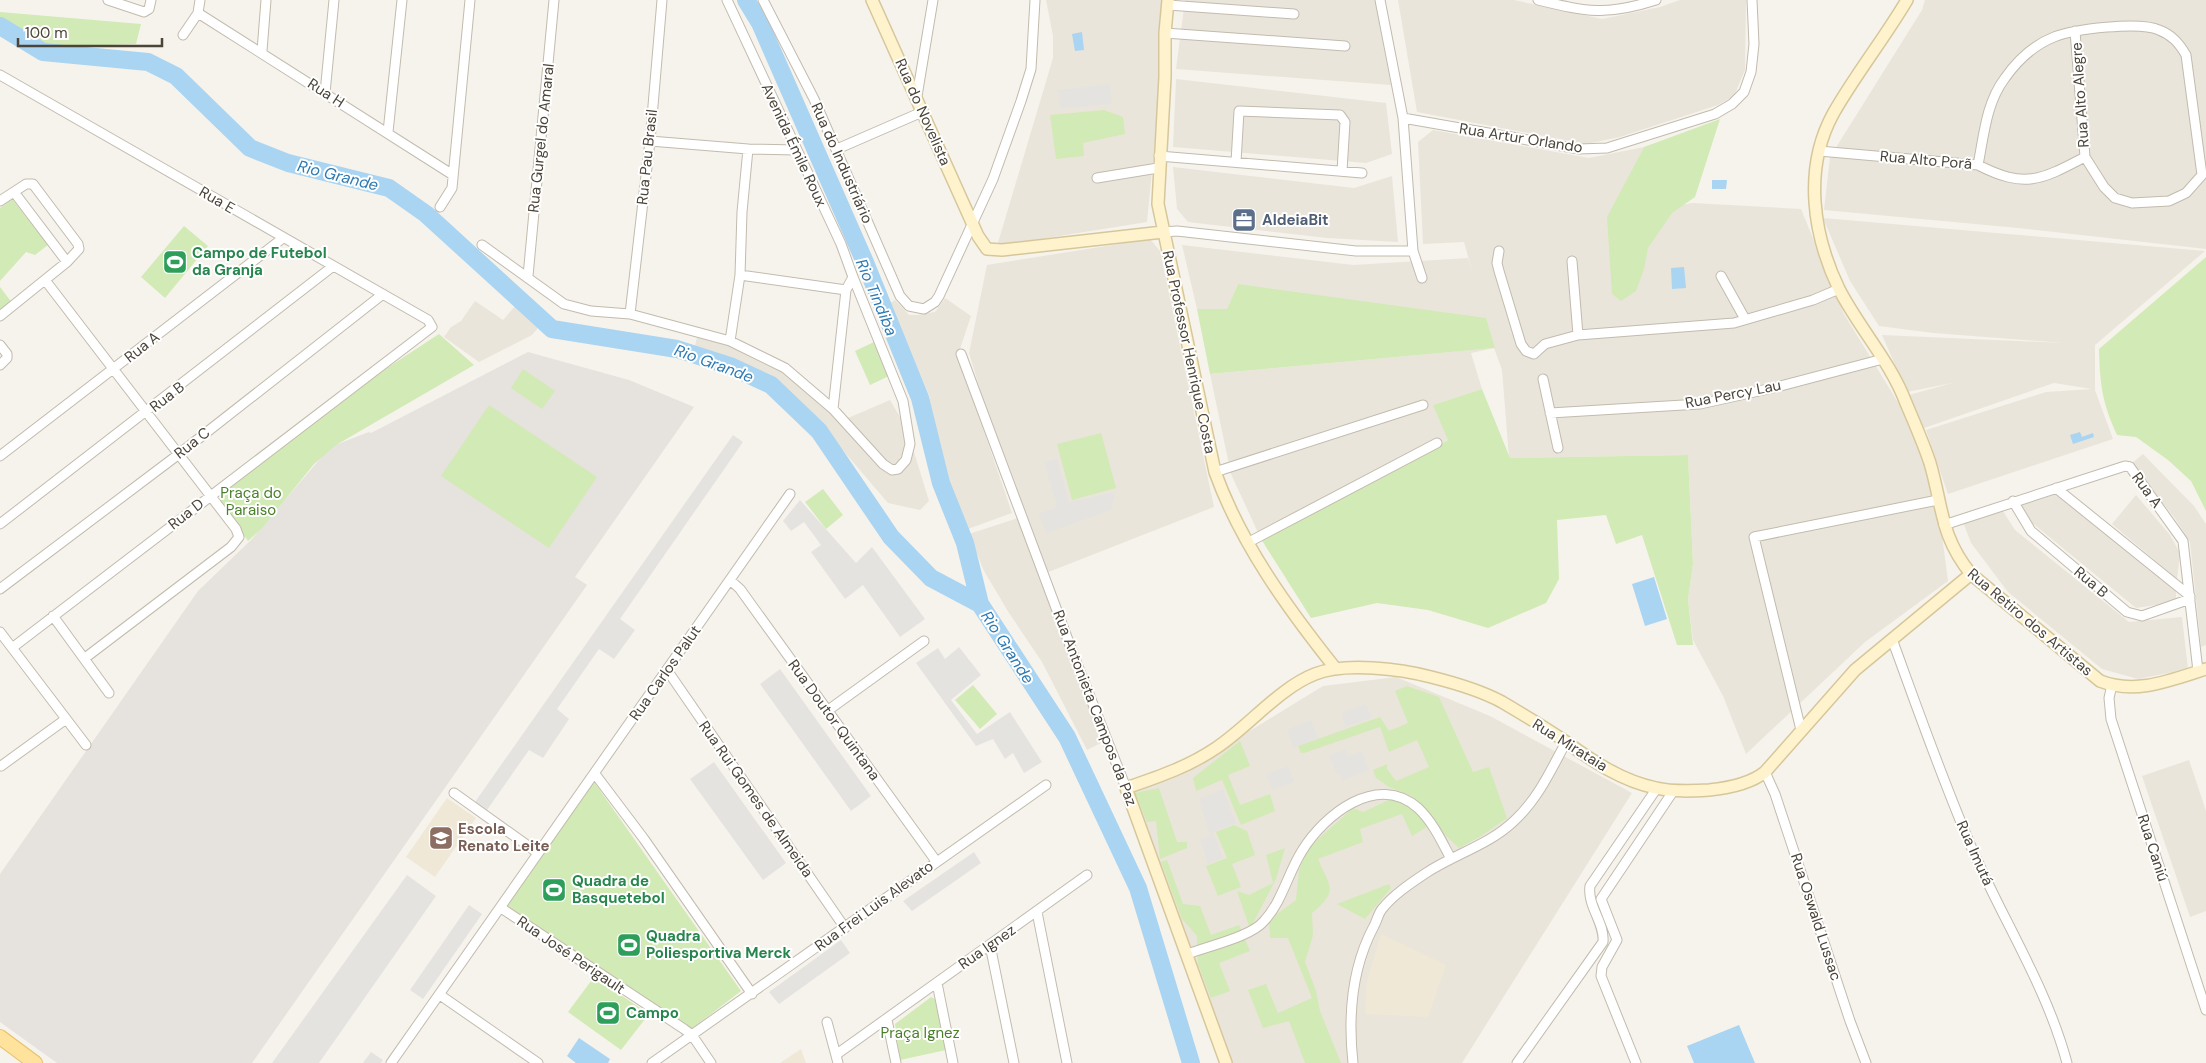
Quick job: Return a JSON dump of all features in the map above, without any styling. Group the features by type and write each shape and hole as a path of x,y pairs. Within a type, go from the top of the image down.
{"main road":[{"path":"0,1037 35,1063"}],"street":[{"path":"108,0 144,12 149,9 151,0"},
{"path":"183,36 198,13 200,0"},
{"path":"262,51 266,0"},
{"path":"325,93 334,0"},
{"path":"388,132 402,0"},
{"path":"440,207 452,188 470,0"},
{"name":"Rua Gurgel do Amaral","path":"528,276 554,0"},
{"name":"Rua Pau Brasil","path":"630,314 650,141 662,0"},
{"name":"Avenida Émile Roux","path":"727,0 841,244 903,401 910,444 903,466 892,470 883,464 833,408"},
{"name":"Rua do Industriário","path":"762,0 837,149 900,296 909,306 924,310 939,296 973,225"},
{"name":"Rua do Novelista","path":"872,0 917,96 922,112 982,245 992,250 1163,232"},
{"path":"917,96 933,0"},
{"path":"973,225 993,179 1031,68 1035,0"},
{"path":"1380,0 1403,118 1413,251 1422,278"},
{"path":"1538,0 1582,11 1607,12 1656,0"},
{"name":"Rua Artur Orlando","path":"1403,118 1579,150 1607,148 1714,114 1732,104 1744,92 1751,72 1754,44 1752,0"},
{"name":"Rua Retiro dos Artistas","path":"1907,0 1832,115 1819,151 1815,175 1814,202 1819,236 1840,289 1904,397 1930,463 1944,524 1952,548 1971,574 2090,675 2112,685 2136,688 2202,670"},
{"path":"1168,3 1294,14"},
{"name":"Rua Professor Henrique Costa","path":"1168,3 1158,168 1158,204 1215,472 1229,507 1247,543 1312,639 1336,669"},
{"name":"Rua H","path":"198,13 262,51 453,175"},
{"name":"Rua Alto Alegre","path":"1978,165 1991,100 2005,78 2027,53 2053,38 2075,31 2140,26 2158,29 2178,41 2186,55 2202,175 2186,193 2169,201 2132,203 2115,198 2104,187 2085,156 2075,31"},
{"path":"1165,33 1345,46"},
{"name":"Rua E","path":"0,75 332,267 428,320 432,326"},
{"path":"1236,162 1239,111 1340,115 1345,122 1342,171"},
{"path":"837,149 878,133 922,112"},
{"path":"650,141 748,149 796,150"},
{"path":"730,341 740,275 748,149"},
{"name":"Rua Alto Porã","path":"1819,151 1978,165 1995,173 2024,181 2055,173 2085,156"},
{"path":"1159,156 1362,173"},
{"path":"1096,178 1158,168"},
{"path":"0,201 26,184 32,184 78,244 78,252 0,316"},
{"path":"14,192 67,262"},
{"path":"1163,232 1356,251 1413,251"},
{"name":"Rua A","path":"0,456 283,238"},
{"path":"482,245 528,276 564,304 591,311 630,314 730,341 785,368 833,408"},
{"path":"1499,251 1497,262 1499,271 1521,344 1526,351 1534,354 1545,344 1578,335 1734,323 1814,300 1840,289"},
{"path":"1572,261 1578,335"},
{"name":"Rua B","path":"0,524 148,412 332,267"},
{"path":"740,275 846,290"},
{"path":"1720,276 1745,320"},
{"path":"833,408 846,290 853,277"},
{"path":"46,280 236,529 239,537 231,547 85,658"},
{"name":"Rua C","path":"0,589 179,454 383,294"},
{"name":"Rua D","path":"12,648 432,326"},
{"path":"0,345 7,354 7,358 0,365"},
{"name":"Rua Antonieta Campos da Paz","path":"961,354 1126,788 1188,954 1226,1063"},
{"name":"Rua Percy Lau","path":"1550,412 1700,404 1777,387 1883,359"},
{"path":"1543,378 1558,448"},
{"path":"1215,472 1423,405"},
{"path":"1247,543 1438,443"},
{"name":"Rua A","path":"1944,524 2125,466 2130,467 2183,541 2202,670"},
{"path":"2056,488 2190,597"},
{"name":"Rua Carlos Palut","path":"391,1063 502,908 538,853 790,494"},
{"path":"1801,730 1754,537 1938,500"},
{"name":"Rua B","path":"2013,501 2031,531 2126,612 2142,616 2190,597"},
{"name":"Rua Mirataia","path":"1126,788 1163,776 1201,758 1300,682 1316,674 1336,669 1382,670 1429,676 1468,687 1500,701 1604,768 1633,782 1674,790 1720,789 1756,779 1765,772 1855,670 1971,574"},
{"name":"Rua Doutor Quintana","path":"730,580 740,589 936,861"},
{"path":"53,616 109,693"},
{"path":"0,632 86,745"},
{"name":"Rua Imutá","path":"1892,639 1974,852 2052,1016 2067,1063"},
{"path":"827,711 924,641"},
{"name":"Rua Rui Gomes de Almeida","path":"667,670 845,928"},
{"name":"Rua Caniú","path":"2112,685 2109,698 2111,719 2206,1010"},
{"path":"0,767 66,719"},
{"path":"1353,1063 1352,1005 1360,955 1381,910 1395,896 1426,873 1487,841 1513,822 1543,786 1566,742"},
{"name":"Rua Oswald Lussac","path":"1765,772 1783,819 1850,1021 1866,1063"},
{"path":"595,774 644,839 752,994"},
{"name":"Rua Frei Luis Alevato","path":"652,1063 1046,785"},
{"path":"1517,1063 1603,942 1603,934 1590,895 1590,886 1657,788"},
{"path":"1636,1063 1601,976 1602,967 1617,940 1601,899 1674,790"},
{"path":"454,793 538,853"},
{"path":"1188,954 1251,931 1264,922 1276,903 1298,858 1318,829 1343,808 1362,799 1376,795 1388,795 1398,797 1418,808 1439,836 1451,859"},
{"name":"Rua Ignez","path":"837,1059 937,983 1087,875"},
{"name":"Rua José Perigault","path":"502,908 692,1035"},
{"path":"1037,912 1067,1063"},
{"path":"990,945 1014,1063"},
{"path":"937,983 953,1063"},
{"path":"440,995 538,1063"},
{"path":"887,1020 896,1063"},
{"path":"827,1022 837,1059"},
{"path":"692,1035 711,1063"}],"shaded area":[{"path":"1046,0 1162,0 1159,100 1147,222 997,246 1053,58 1053,36"},
{"path":"1185,0 1375,0 1391,85 1176,69"},
{"path":"1398,0 1514,0 1602,19 1660,7 1680,0 1746,0 1745,70 1734,96 1718,105 1620,137 1586,144 1417,112"},
{"path":"1925,0 2206,0 2206,249 2018,228 1824,210 1830,157 1922,10"},
{"path":"1176,79 1386,103 1392,154 1366,163 1173,147"},
{"path":"1110,84 1112,104 1060,109 1058,90"},
{"path":"1433,130 1589,158 1644,147 1608,217 1693,203 1801,209 1844,314 1899,404 1936,490 1948,581 1865,642 1746,754 1723,696 1693,640 1688,599 1693,564 1688,455 1509,458 1502,370 1494,348 1238,284 1227,309 1197,309 1182,245 1353,265 1468,258 1473,274 1464,242 1423,244 1418,142"},
{"path":"1173,167 1354,188 1392,176 1398,242 1327,238 1188,222 1177,209"},
{"path":"1823,218 2205,251 2095,345 2095,390 2113,439 1948,494 1926,430 2046,392 2092,389 2054,383 1924,428 1909,395 1952,383 1907,392 1882,335 2064,343 1933,333 1879,326 1850,281"},
{"path":"1150,239 1160,251 1214,507 1046,573 989,419 969,353 987,265"},
{"path":"945,298 971,316 958,355 1012,513 965,530 945,499 929,395 890,303 895,300 909,315 917,315 935,312"},
{"path":"475,301 503,320 516,305 538,328 532,335 479,362 444,337 451,327 461,321"},
{"path":"697,337 739,347 771,361 841,421 890,400 907,429 929,501 920,510 888,503 823,427 791,396 766,378 745,368 694,351"},
{"path":"1494,348 1471,353 1482,389 1433,405 1449,439 1261,539 1231,474 1210,374"},
{"path":"528,352 629,380 694,407 575,577 587,585 252,1063 57,1063 0,1022 0,874 198,591 251,540 330,447 369,432 371,433"},
{"path":"733,435 743,442 620,619 635,630 614,659 599,649 557,709 569,719 543,758 529,750 487,810 475,802"},
{"path":"2143,454 2194,506 2206,524 2206,645 2201,647 2190,542 2174,517 2131,464"},
{"path":"1057,459 1069,502 1115,492 1111,510 1047,533 1038,514 1057,507 1044,462"},
{"path":"2058,493 2176,589 2176,602 2136,608 2031,522 2020,505"},
{"path":"2136,495 2170,535 2180,553 2177,579 2112,524"},
{"path":"800,500 856,563 872,547 925,619 900,637 863,585 845,599 811,552 821,545 804,522 791,531 783,521"},
{"path":"2001,508 2015,530 2129,622 2182,617 2188,669 2138,679 2102,669 2008,592 1971,543 1963,522"},
{"path":"1021,517 1107,740 1087,750 1042,662 984,571 969,534"},
{"path":"959,647 981,675 951,700 977,734 1010,712 1042,762 1024,773 1013,753 1005,759 993,739 976,746 916,663 938,648 945,659"},
{"path":"780,669 871,796 851,811 760,684"},
{"path":"1396,677 1490,716 1632,793 1462,1063 1228,1063 1132,792 1173,778 1323,686"},
{"path":"1366,704 1372,718 1345,727 1341,713"},
{"path":"1311,720 1318,738 1293,748 1287,730"},
{"path":"1345,749 1348,756 1362,751 1369,770 1342,781 1340,774 1337,775 1329,756"},
{"path":"2189,760 2206,811 2206,911 2190,917 2142,776"},
{"path":"714,762 786,863 763,880 690,779"},
{"path":"1288,766 1294,782 1272,790 1266,774"},
{"path":"1223,789 1236,823 1213,832 1223,858 1208,864 1200,840 1210,836 1199,799"},
{"name":"Escola Renato Leite","path":"447,798 476,818 435,877 406,857"},
{"path":"974,852 981,863 912,911 903,901"},
{"path":"407,875 436,896 319,1063 272,1063"},
{"path":"469,905 482,914 423,999 410,990"},
{"path":"1381,934 1446,965 1428,1017 1365,1014 1367,981"},
{"path":"841,940 850,953 779,1004 769,992"},
{"path":"801,1049 806,1063 780,1063"},
{"path":"371,1052 383,1060 381,1063 363,1063"}],"green space":[{"path":"0,12 141,24 136,44 44,48 0,21"},
{"path":"1104,110 1123,117 1125,134 1083,143 1084,156 1056,159 1050,115"},
{"path":"1720,119 1695,197 1672,213 1648,248 1644,269 1636,291 1621,301 1612,294 1607,217 1644,147"},
{"path":"12,199 48,245 35,255 26,252 0,281 0,208"},
{"name":"Campo de Futebol da Granja","path":"184,226 208,246 165,298 141,277"},
{"path":"2206,257 2206,511 2191,481 2168,460 2136,437 2117,435 2108,413 2103,393 2099,349"},
{"path":"1238,284 1486,318 1495,348 1210,374 1197,309 1227,309"},
{"path":"0,287 13,304 0,314"},
{"name":"Praça do Paraiso","path":"439,334 474,365 336,445 314,464 263,527 248,541 218,497 381,372"},
{"path":"874,342 889,376 870,385 855,351"},
{"path":"523,369 555,391 542,409 511,388"},
{"path":"1482,389 1510,458 1688,455 1693,564 1688,599 1693,645 1677,645 1642,535 1616,544 1606,515 1557,520 1559,579 1546,603 1488,628 1428,610 1377,603 1311,618 1261,539 1448,440 1433,405"},
{"path":"489,405 597,477 549,548 441,476"},
{"path":"1101,433 1116,488 1072,500 1057,444"},
{"path":"823,489 843,515 826,529 805,502"},
{"path":"973,685 997,714 980,729 955,700"},
{"path":"1407,686 1439,697 1473,772 1489,767 1507,818 1459,848 1444,834 1412,796 1389,787 1376,778 1373,770 1387,764 1387,769 1396,781 1429,767 1417,740 1389,752 1380,727 1304,753 1301,753 1298,746 1380,717 1389,731 1408,723 1395,691"},
{"path":"1240,741 1250,766 1228,775 1240,805 1270,794 1275,811 1241,825 1222,780 1196,791 1193,778"},
{"path":"592,779 741,991 685,1034 502,907"},
{"path":"1159,788 1177,842 1187,842 1187,848 1160,859 1156,821 1147,822 1135,793"},
{"path":"1393,798 1416,810 1430,825 1412,836 1402,814 1360,829 1363,842 1318,859 1330,888 1329,894 1321,906 1312,913 1313,935 1305,962 1316,991 1320,1011 1341,1063 1305,1063 1289,1021 1263,1028 1248,990 1266,984 1278,1013 1312,998 1288,938 1270,938 1269,920 1296,900 1299,870 1308,848 1353,808 1363,812"},
{"path":"1234,825 1247,831 1255,855 1232,864 1241,887 1218,896 1206,866 1227,858 1216,832"},
{"path":"1285,848 1276,879 1250,929 1237,891 1249,895 1273,883 1266,855"},
{"path":"1167,860 1183,904 1200,906 1211,935 1239,925 1250,951 1219,963 1230,991 1211,998 1198,964 1197,936 1182,919 1161,862"},
{"path":"1389,884 1391,888 1365,919 1337,904"},
{"name":"Campo","path":"594,977 649,1014 621,1050 568,1012"},
{"name":"Praça Ignez","path":"931,997 937,1000 946,1050 900,1060 895,1024"}],"water":[{"path":"1082,32 1084,50 1075,51 1072,34"},
{"path":"1712,180 1727,180 1726,189 1712,189"},
{"path":"1684,267 1686,288 1672,289 1671,268"},
{"path":"2080,432 2082,437 2093,433 2094,437 2073,444 2070,435"},
{"path":"1654,577 1667,619 1645,626 1632,584"},
{"path":"1739,1025 1755,1063 1694,1063 1687,1046"},
{"path":"579,1038 610,1059 608,1063 576,1063 567,1056"}],"waterway":[{"name":"Rio Tindiba","path":"746,0 760,23 864,260 920,398 941,483 965,543 980,604"},
{"name":"Rio Grande","path":"0,26 43,52 148,62 176,76 250,148 288,163 389,188 426,214 552,329 677,349 730,366 771,385 819,431 891,537 931,578 980,604 1067,737 1138,888 1191,1063"}],"place":[{"name":"AldeiaBit","path":"1244,220"},
{"name":"Campo de Futebol da Granja","path":"175,262"},
{"name":"Escola Renato Leite","path":"441,838"},
{"name":"Quadra de Basquetebol","path":"554,890"},
{"name":"Quadra Poliesportiva Merck","path":"629,945"},
{"name":"Campo","path":"608,1013"}]}
